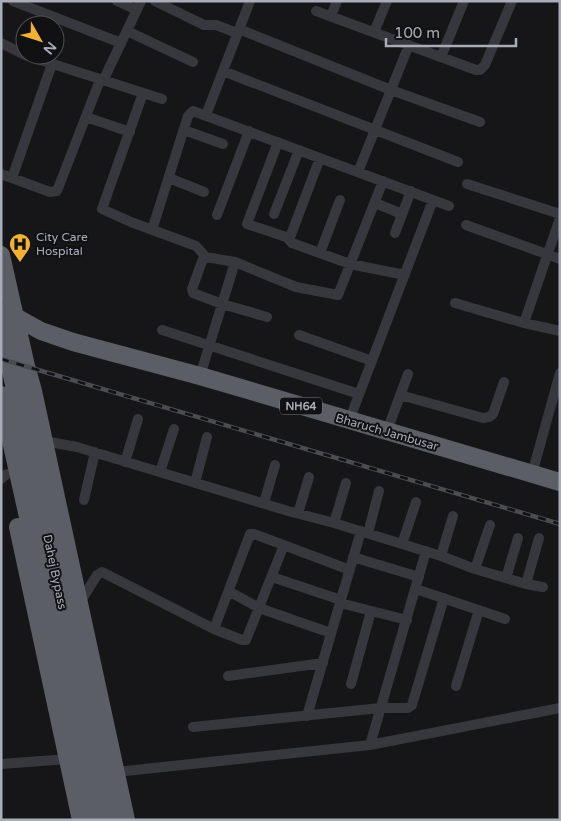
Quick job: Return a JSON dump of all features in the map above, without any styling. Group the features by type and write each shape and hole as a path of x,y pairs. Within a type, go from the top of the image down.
{"highway":[{"path":"1,255 7,322 44,441 126,820"},
{"name":"Bharuch Jambusar","path":"7,322 200,376 560,482"},
{"name":"Dahej Bypass","path":"7,322 95,820"},
{"name":"Dahej Bypass","path":"1,395 109,820"},
{"path":"1,449 4,477 81,820"}],"street":[{"path":"13,1 121,43"},
{"path":"1,174 50,192 57,191 102,80 139,6 117,1"},
{"path":"155,1 204,24 238,31 480,122"},
{"path":"206,115 250,1"},
{"path":"331,16 337,1"},
{"path":"374,32 387,1"},
{"path":"441,57 464,1"},
{"path":"316,11 476,70 482,68 512,1"},
{"path":"126,31 193,62"},
{"path":"1,43 15,50"},
{"path":"358,172 409,45"},
{"path":"12,178 52,65"},
{"path":"55,65 162,99"},
{"path":"223,71 458,162"},
{"path":"143,93 102,209 196,246 204,256 235,262 296,287 338,295 383,181"},
{"path":"152,230 188,116 193,112 206,115 449,206"},
{"path":"86,117 130,132"},
{"path":"184,130 223,144"},
{"path":"217,215 249,131"},
{"path":"278,142 247,224 289,238 292,242 350,264 405,275"},
{"path":"274,214 299,150"},
{"path":"289,238 320,158"},
{"path":"169,178 204,192"},
{"path":"467,184 560,214"},
{"path":"395,234 411,191"},
{"path":"320,253 340,200"},
{"path":"349,421 434,200"},
{"path":"375,203 402,214"},
{"path":"524,323 560,218"},
{"path":"466,225 560,259"},
{"path":"204,256 192,289 193,293 222,304 267,317"},
{"path":"200,376 235,262"},
{"path":"454,303 560,331"},
{"path":"162,330 359,394"},
{"path":"299,335 372,361"},
{"path":"532,474 560,373"},
{"path":"387,431 408,374"},
{"path":"400,395 483,418 493,414 504,382"},
{"path":"125,462 138,419"},
{"path":"160,472 174,429"},
{"path":"195,483 207,437"},
{"path":"44,441 95,452 195,483 334,522 426,551 475,569 543,587"},
{"path":"84,500 95,452"},
{"path":"264,503 275,465"},
{"path":"298,513 309,477"},
{"path":"334,522 346,483"},
{"path":"308,716 353,557 379,491"},
{"path":"402,544 416,502"},
{"path":"441,556 454,516"},
{"path":"475,569 490,525"},
{"path":"214,629 250,534 350,570"},
{"path":"506,578 518,538"},
{"path":"526,584 539,538"},
{"path":"79,604 97,575 102,572 214,629 246,640 284,545"},
{"path":"370,744 426,551"},
{"path":"353,557 419,577"},
{"path":"272,577 340,602 407,620"},
{"path":"416,589 505,619"},
{"path":"232,594 259,608 331,633"},
{"path":"192,727 381,708 404,708 412,705 444,598"},
{"path":"350,684 370,610"},
{"path":"456,686 479,610"},
{"path":"204,624 219,616"},
{"path":"228,676 323,663"},
{"path":"116,772 370,744 560,708"},
{"path":"1,764 68,759"}],"railway":[{"path":"1,359 560,524"}],"place":[{"name":"City Care Hospital","path":"20,263"}]}
